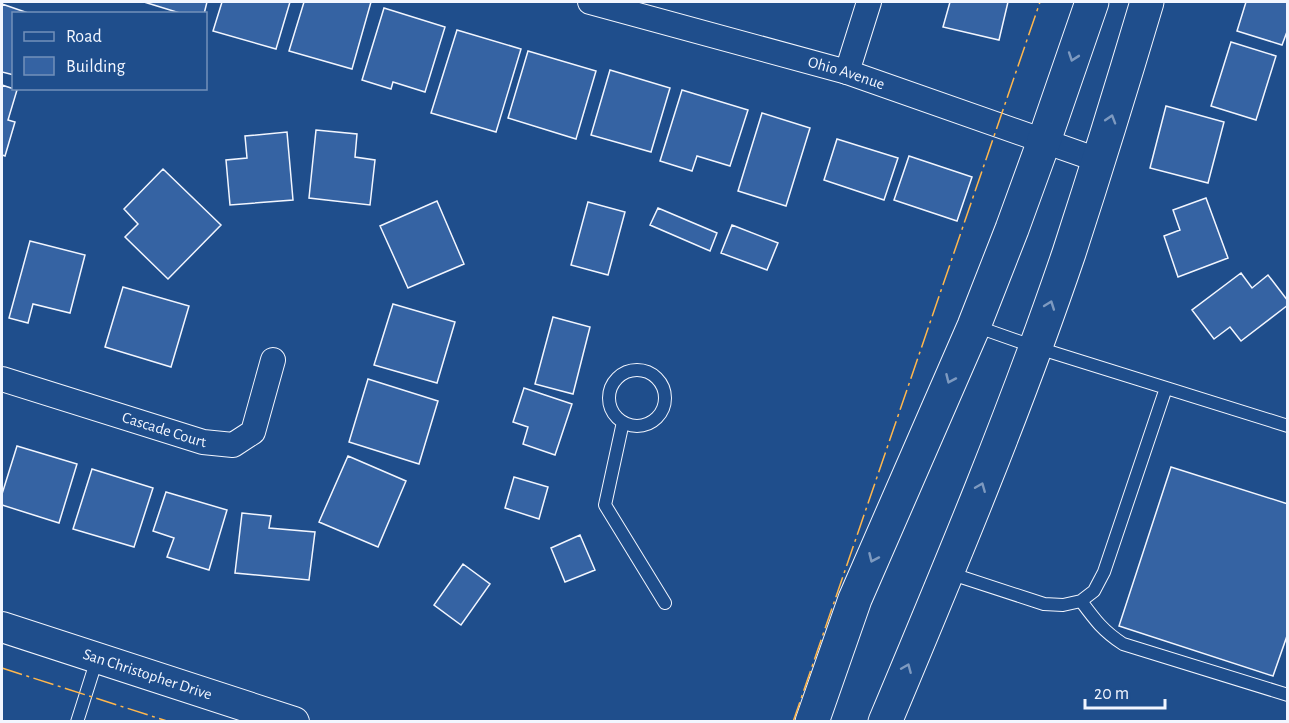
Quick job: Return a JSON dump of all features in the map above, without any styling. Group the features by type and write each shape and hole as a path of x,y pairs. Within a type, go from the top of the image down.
{"main road":[{"path":"812,722 855,598 974,326 1012,229 1092,2"},
{"path":"885,722 948,572 1035,347 1068,254 1147,2"}],"street":[{"name":"Ohio Avenue","path":"590,2 848,72 1098,160"},
{"path":"848,72 870,2"},
{"name":"Cascade Court","path":"2,379 203,442 233,445 253,432 273,360"},
{"name":"San Christopher Drive","path":"2,627 294,722"}],"lane":[{"path":"974,326 1287,426"},
{"path":"634,370 644,370 658,380 663,388 665,398 663,407 651,422 642,425 623,422 611,409 609,392 618,376 634,370"},
{"path":"948,572 1044,604 1063,605 1081,601 1094,591 1104,572 1166,388"},
{"path":"623,422 605,505 665,603"},
{"path":"1081,601 1097,623 1123,644 1287,695"},
{"path":"77,722 97,658"}],"building":[{"path":"144,2 207,2 204,12 176,12"},
{"path":"222,2 290,2 276,49 213,31"},
{"path":"304,2 371,2 352,69 289,51"},
{"path":"950,2 1008,2 999,40 943,27"},
{"path":"1246,2 1288,2 1288,29 1282,45 1237,31"},
{"path":"2,4 25,12 12,12 12,74 2,72"},
{"path":"384,8 445,27 425,92 393,82 391,89 362,80"},
{"path":"457,30 521,49 496,132 431,113"},
{"path":"1231,42 1276,56 1256,120 1211,106"},
{"path":"528,51 596,71 576,139 508,118"},
{"path":"610,70 670,88 651,152 591,135"},
{"path":"2,85 17,90 8,120 15,122 5,156 2,155"},
{"path":"682,90 748,110 730,166 697,156 692,171 660,161"},
{"path":"1166,106 1224,122 1208,183 1150,168"},
{"path":"762,113 810,128 786,206 738,191"},
{"path":"316,130 357,134 355,157 375,160 370,205 309,198"},
{"path":"287,132 293,200 230,205 226,160 247,158 245,136"},
{"path":"837,139 898,158 884,200 824,180"},
{"path":"909,156 972,177 957,221 894,200"},
{"path":"163,169 221,225 168,279 125,237 138,224 124,209"},
{"path":"1206,198 1228,258 1178,277 1164,236 1180,230 1173,210"},
{"path":"437,201 464,264 408,288 380,226"},
{"path":"588,202 625,212 608,275 571,265"},
{"path":"658,208 717,233 710,251 650,225"},
{"path":"732,225 778,243 767,270 721,253"},
{"path":"30,241 85,255 70,313 33,304 28,323 9,318"},
{"path":"1241,273 1252,288 1268,275 1288,301 1288,305 1241,341 1230,327 1214,339 1192,310"},
{"path":"123,287 189,306 171,367 105,347"},
{"path":"393,304 455,322 437,383 374,365"},
{"path":"553,317 590,327 573,394 535,384"},
{"path":"368,379 438,401 419,464 349,442"},
{"path":"524,388 572,404 555,455 523,444 528,427 513,422"},
{"path":"17,446 77,464 59,523 2,505 2,494"},
{"path":"348,456 406,481 378,547 319,522"},
{"path":"1171,467 1288,504 1288,633 1273,676 1119,626"},
{"path":"92,469 153,488 134,547 73,529"},
{"path":"514,477 548,487 539,519 505,508"},
{"path":"166,492 227,510 209,570 167,557 174,538 153,531"},
{"path":"242,513 271,516 269,528 315,532 309,580 235,573"},
{"path":"580,535 595,570 565,582 551,548"},
{"path":"463,564 490,584 461,625 434,605"}],"power":[{"path":"793,722 1040,2"},
{"path":"2,668 170,722"}]}
